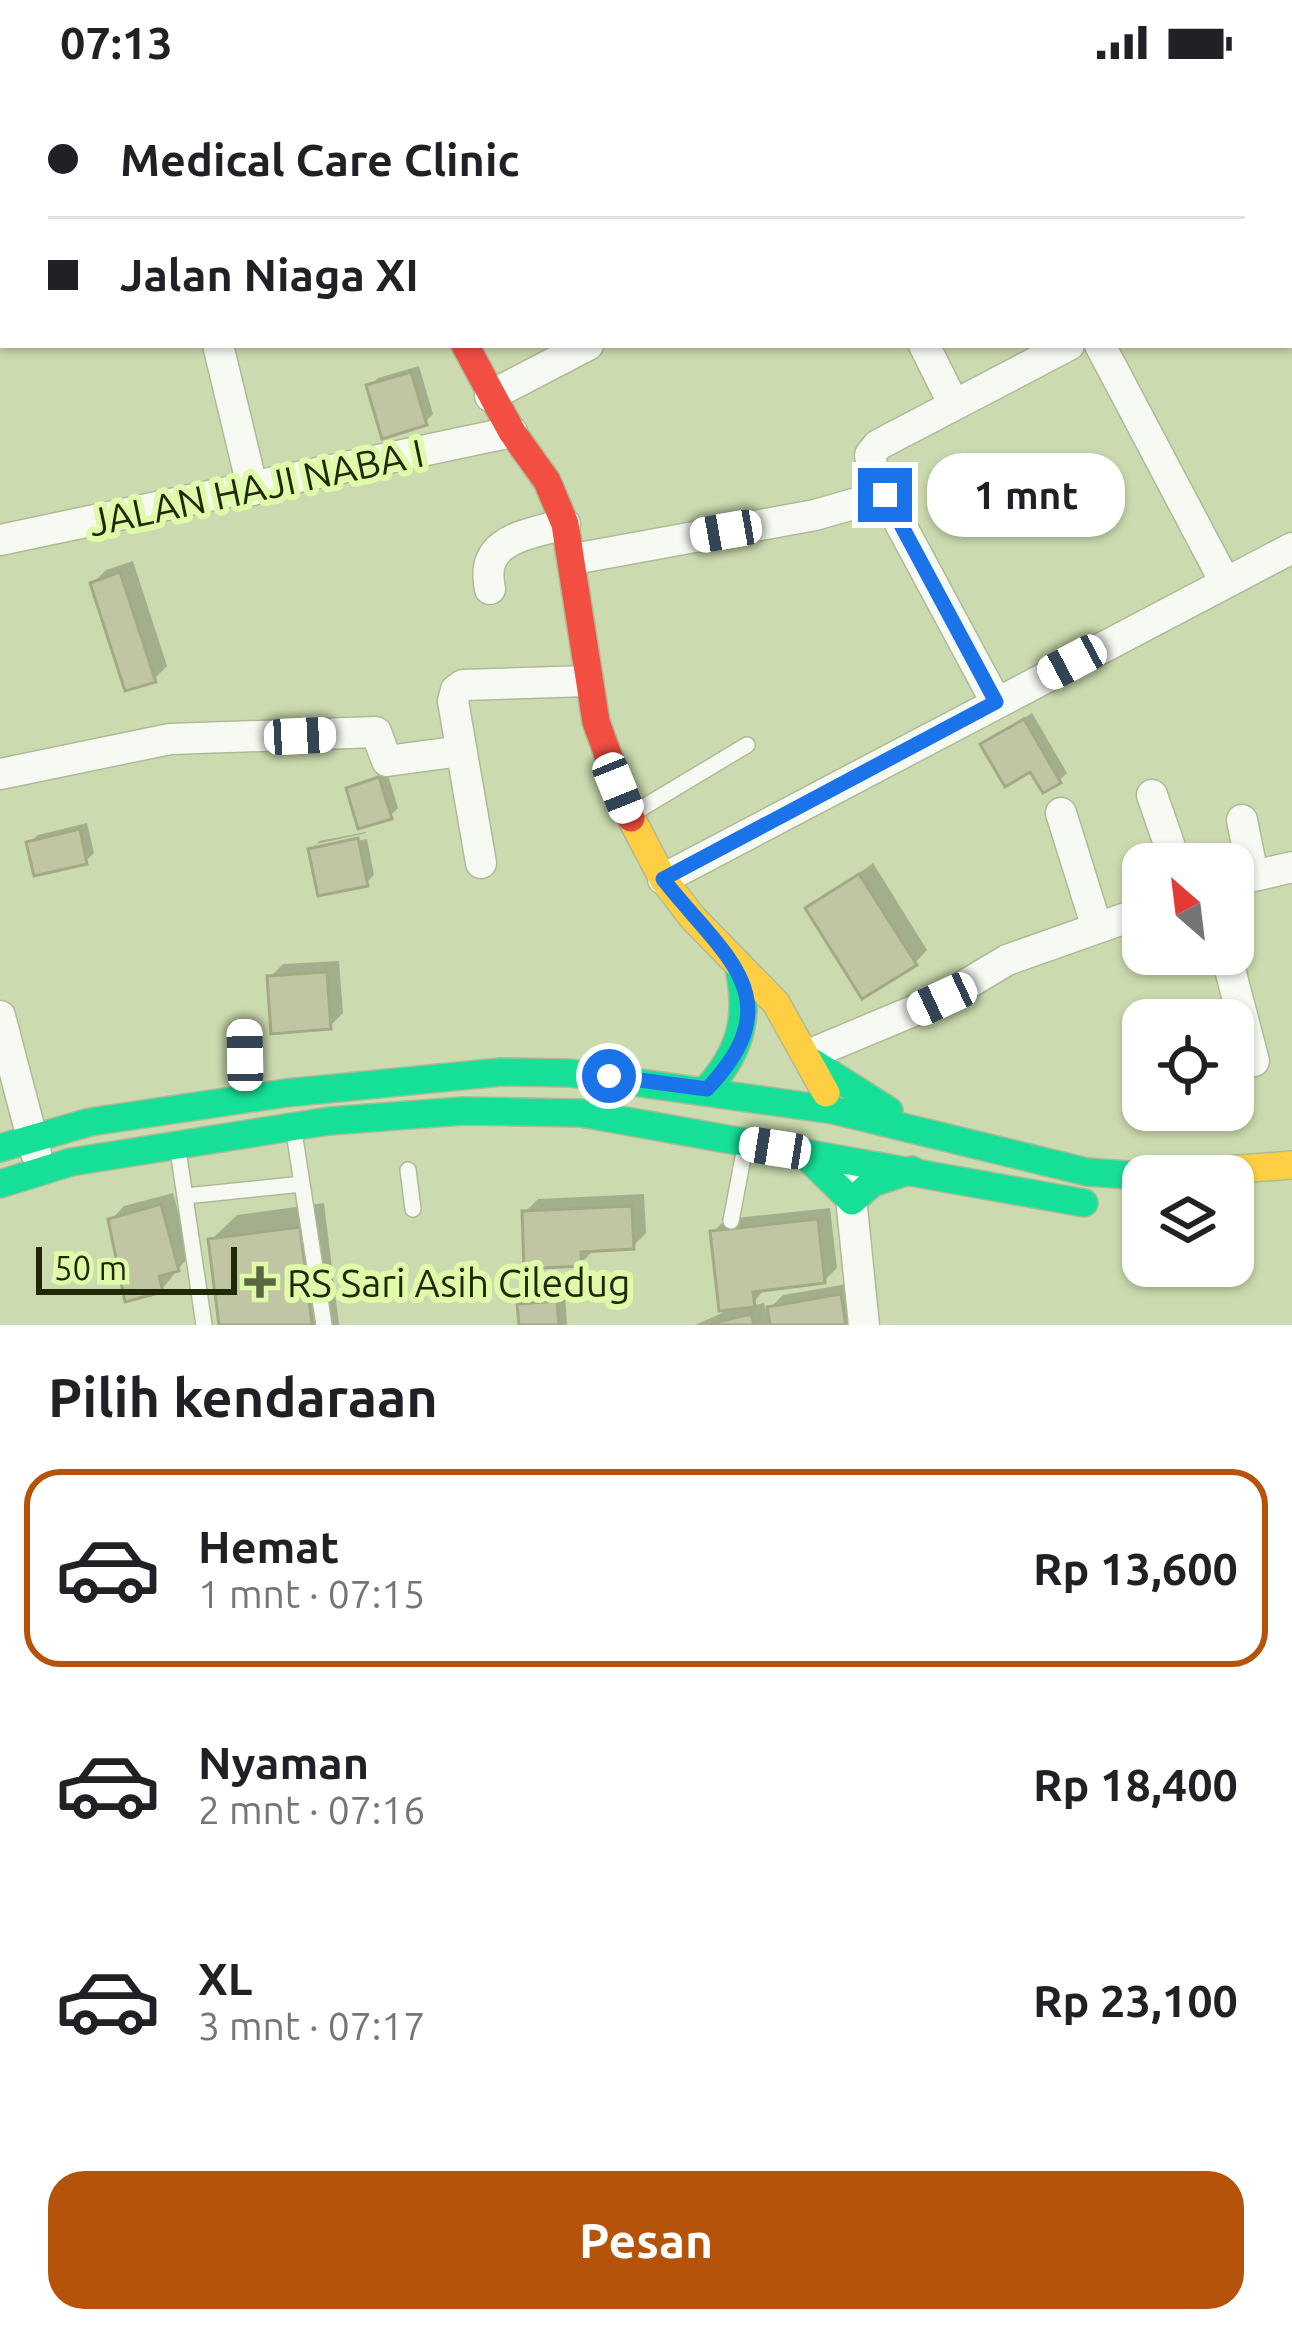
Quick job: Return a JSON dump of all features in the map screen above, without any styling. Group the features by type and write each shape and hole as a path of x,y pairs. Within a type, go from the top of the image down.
{"main road":[{"path":"466,348 490,396 547,481 565,524 574,559 588,681 607,762 629,815 663,879 776,1003 810,1059 833,1110 846,1157"},
{"path":"707,1089 743,1043 748,1000 738,964"},
{"path":"810,1059 927,1132"},
{"path":"0,1148 33,1136 246,1098 501,1072 569,1072 833,1110 1087,1172 1122,1174"},
{"path":"0,1184 39,1171 293,1126 442,1112 580,1113 1120,1205"},
{"path":"803,1153 852,1201 872,1183 912,1170"},
{"path":"1254,1168 1292,1165"}],"street":[{"path":"219,348 253,490"},
{"path":"490,396 582,348"},
{"path":"926,348 954,405"},
{"path":"996,702 871,463 878,445 1063,348"},
{"path":"1102,348 1225,582"},
{"name":"JALAN HAJI NABA I","path":"0,540 512,432"},
{"path":"574,559 815,515 885,495"},
{"path":"490,589 485,567 490,556 523,537 565,524"},
{"path":"663,879 1292,548"},
{"path":"481,863 453,701 459,687 588,681"},
{"path":"0,774 170,739 376,731 387,761 461,751"},
{"path":"1152,795 1169,843"},
{"path":"1061,813 1097,928"},
{"path":"1242,820 1242,843"},
{"path":"1254,876 1292,867"},
{"path":"810,1059 942,999 1007,960 1122,919"},
{"path":"0,1016 12,1104 33,1136 39,1171"},
{"path":"846,1157 864,1325"}],"lane":[{"path":"629,815 747,745"},
{"path":"244,1031 246,1098"},
{"path":"286,1093 324,1325"},
{"path":"171,1110 203,1325"},
{"path":"731,1221 746,1144"},
{"path":"408,1170 412,1209"},
{"path":"186,1196 302,1184"}],"building":[{"path":"411,372 427,425 382,439 366,385"},
{"path":"120,572 156,682 125,691 90,583"},
{"path":"1024,719 1061,783 1043,793 1030,772 1005,787 980,744"},
{"path":"379,777 392,819 358,829 346,788"},
{"path":"80,829 87,864 34,876 26,842"},
{"path":"358,838 368,886 318,896 308,849"},
{"path":"859,874 917,965 862,999 805,908"},
{"path":"327,972 331,1029 271,1034 267,976"},
{"path":"161,1204 179,1271 159,1276 163,1292 125,1302 108,1219"},
{"path":"632,1206 634,1249 581,1252 582,1266 524,1269 522,1211"},
{"path":"818,1219 825,1283 753,1292 755,1307 719,1311 710,1231"},
{"name":"RS Sari Asih Ciledug","path":"300,1227 312,1325 219,1325 208,1239"},
{"path":"841,1294 846,1325 770,1325 767,1307"},
{"path":"557,1301 559,1325 519,1325 517,1304"},
{"path":"751,1314 754,1325 705,1325"}],"traffic: fast":[{"path":"707,1089 728,1060 740,1031 743,1000 738,964"},
{"path":"812,1062 889,1111"},
{"path":"0,1148 90,1122 286,1093 501,1072 569,1073 833,1110 1087,1172 1122,1174"},
{"path":"0,1184 71,1162 329,1121 463,1111 581,1113 1084,1203"},
{"path":"803,1153 852,1201 872,1183 912,1170"}],"traffic: slow":[{"path":"631,818 663,879 692,917 776,1003 826,1093"},
{"path":"1254,1168 1292,1165"}],"traffic: jam":[{"path":"467,348 512,432 547,481 565,524 596,722 631,818"}],"place":[{"name":"RS Sari Asih Ciledug","path":"260,1282"}],"route":[{"path":"609,1076 707,1089 733,1062 743,1043 748,1000 738,964 663,879 996,702 885,495"}]}
